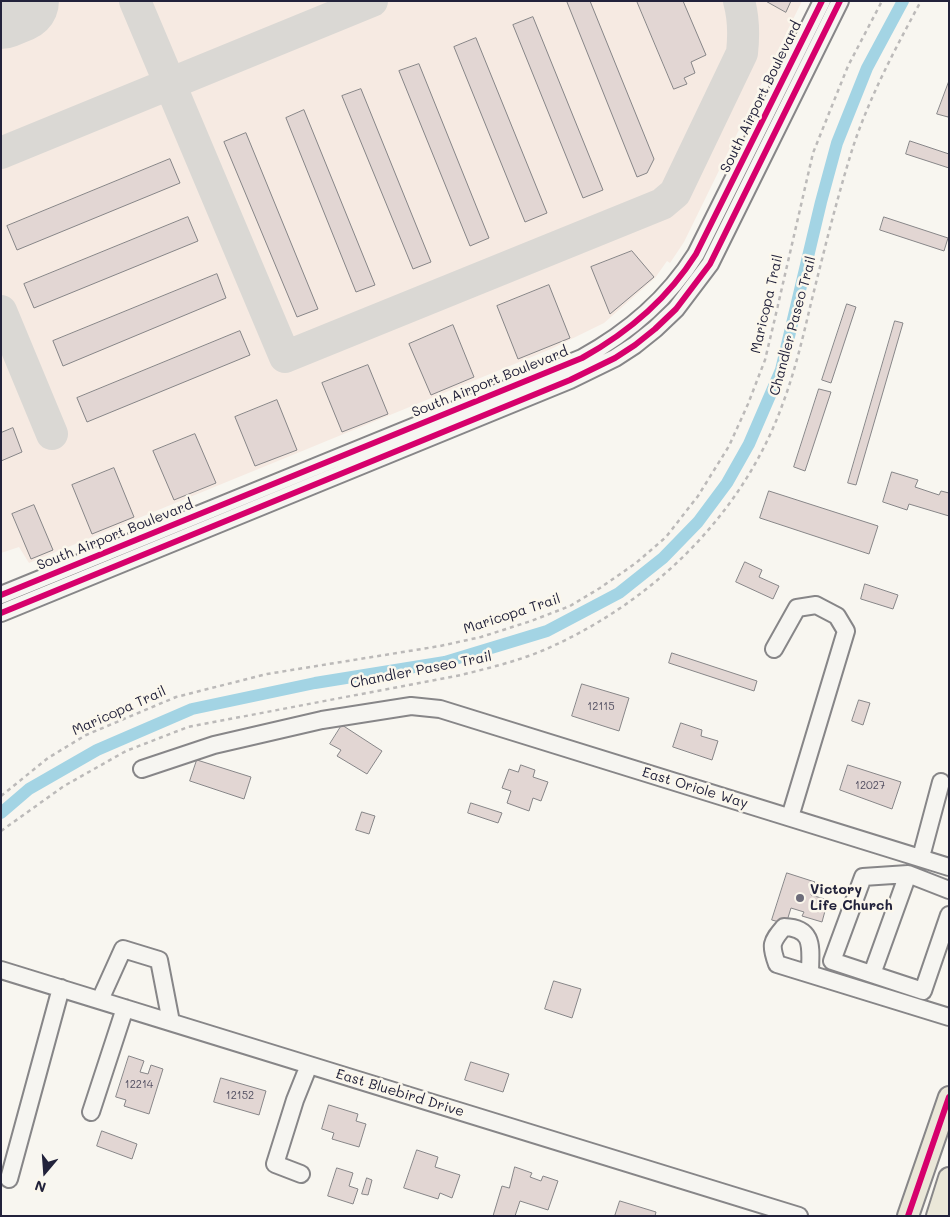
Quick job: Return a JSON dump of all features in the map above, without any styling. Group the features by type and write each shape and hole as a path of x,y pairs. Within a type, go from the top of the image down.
{"main road":[{"path":"908,1216 949,1097"},
{"path":"937,1216 949,1178"}],"street":[{"name":"South Airport Boulevard","path":"1,595 582,358 605,345 648,313 670,291 696,254 822,1"},
{"name":"South Airport Boulevard","path":"1,614 570,380 615,358 635,345 676,309 710,264 840,1"},
{"path":"723,200 738,209"},
{"path":"18,588 24,604"},
{"path":"774,649 797,608 816,605 837,616 846,631 790,817"},
{"name":"East Oriole Way","path":"142,769 214,745 322,720 411,706 440,709 949,867"},
{"path":"921,858 941,782"},
{"path":"949,890 908,874 863,877 832,961 923,991 949,915"},
{"path":"872,974 908,874"},
{"path":"100,1000 123,949 160,960 171,1022"},
{"name":"East Bluebird Drive","path":"1,970 799,1216"},
{"path":"810,974 949,1017"},
{"path":"9,1179 61,988"},
{"path":"91,1112 125,1008"},
{"path":"301,1174 275,1164 295,1100 309,1065"}],"shaded area":[{"path":"1,1 802,1 684,242 670,263 667,261 655,278 604,323 551,349 29,563 19,547 1,553"}],"building":[{"path":"590,1 654,159 647,173 637,177 567,2"},
{"path":"637,1 683,1 706,55 691,62 695,73 684,78 687,84 674,89"},
{"path":"766,1 791,1 786,12"},
{"path":"533,17 603,190 583,198 513,25"},
{"path":"476,38 547,213 525,222 454,47"},
{"path":"419,64 489,238 470,246 399,71"},
{"path":"949,81 949,114 948,117 937,114"},
{"path":"361,89 431,262 413,269 342,96"},
{"path":"304,110 375,285 356,292 286,118"},
{"path":"246,133 318,309 297,317 224,142"},
{"path":"910,141 949,154 949,168 906,154"},
{"path":"170,159 180,183 17,250 7,226"},
{"path":"188,217 198,241 34,308 24,284"},
{"path":"884,217 948,238 944,251 880,230"},
{"path":"632,251 654,277 610,314 591,267"},
{"path":"217,274 226,298 63,366 53,341"},
{"path":"549,285 570,338 518,359 497,306"},
{"path":"847,304 856,307 831,383 822,380"},
{"path":"895,321 903,323 856,485 848,483"},
{"path":"453,325 474,377 431,395 409,344"},
{"path":"240,331 250,355 87,422 77,398"},
{"path":"368,365 388,414 342,432 322,383"},
{"path":"819,389 831,392 805,471 794,467"},
{"path":"277,400 297,450 255,466 235,417"},
{"path":"13,428 22,452 1,461 1,433"},
{"path":"195,434 216,483 174,500 153,451"},
{"path":"114,468 134,517 92,534 72,485"},
{"path":"892,472 918,480 915,487 939,495 941,491 949,493 949,516 909,504 907,510 883,502"},
{"path":"769,491 878,526 869,554 760,518"},
{"path":"34,505 53,550 31,559 12,514"},
{"path":"745,562 762,570 759,577 779,586 773,599 736,582"},
{"path":"865,584 898,595 893,609 861,599"},
{"path":"672,653 757,681 754,691 669,663"},
{"path":"582,684 629,698 619,731 572,716"},
{"path":"859,700 870,703 863,725 852,721"},
{"path":"681,723 702,730 701,736 718,741 712,760 673,747"},
{"path":"342,725 382,751 367,774 337,756 341,750 330,744"},
{"path":"197,760 251,777 244,799 190,781"},
{"path":"521,765 535,770 533,777 548,782 541,801 533,798 529,811 507,803 511,791 502,788 509,769 518,772"},
{"path":"848,765 901,782 892,809 840,790"},
{"path":"471,803 502,813 498,823 468,813"},
{"path":"362,812 375,816 369,834 356,830"},
{"name":"Victory Life Church","path":"787,873 815,882 811,895 828,900 822,922 802,916 804,912 791,908 786,924 772,920"},
{"path":"554,981 581,989 572,1018 545,1009"},
{"path":"129,1056 144,1061 140,1072 148,1074 151,1065 163,1069 149,1114 124,1106 126,1100 116,1097"},
{"path":"471,1062 509,1074 503,1092 465,1080"},
{"path":"221,1078 266,1091 259,1115 214,1102"},
{"path":"329,1105 358,1114 356,1121 366,1124 359,1147 332,1139 334,1133 322,1129"},
{"path":"102,1131 137,1144 132,1159 97,1146"},
{"path":"417,1150 438,1157 435,1167 460,1175 452,1198 440,1193 438,1199 404,1188"},
{"path":"515,1167 532,1173 530,1177 541,1181 543,1176 558,1181 548,1210 520,1201 515,1216 493,1216 502,1186 509,1188"},
{"path":"337,1168 353,1173 349,1186 358,1189 353,1204 328,1196"},
{"path":"367,1178 372,1180 368,1195 362,1194"},
{"path":"620,1201 656,1212 655,1216 615,1216"}],"waterway":[{"path":"1,813 29,789 97,750 192,709 315,683 445,662 547,631 619,593 663,558 698,522 727,483 749,444 781,370 837,143 867,68 903,1"}],"taxiway":[{"path":"135,1 285,357 662,204 675,193 742,53 743,27 739,1"},
{"path":"1,153 372,1"},
{"path":"1,311 52,434"}],"runway":[{"path":"1,8 18,1"}],"cycle path":[{"path":"1,595 582,358 616,337 646,314 660,300 685,271 696,254 822,1"},
{"path":"1,613 570,380 615,358 635,345 676,309 710,264 840,1"},
{"path":"908,1216 949,1097"}],"place":[{"name":"Victory Life Church","path":"800,898"}]}
